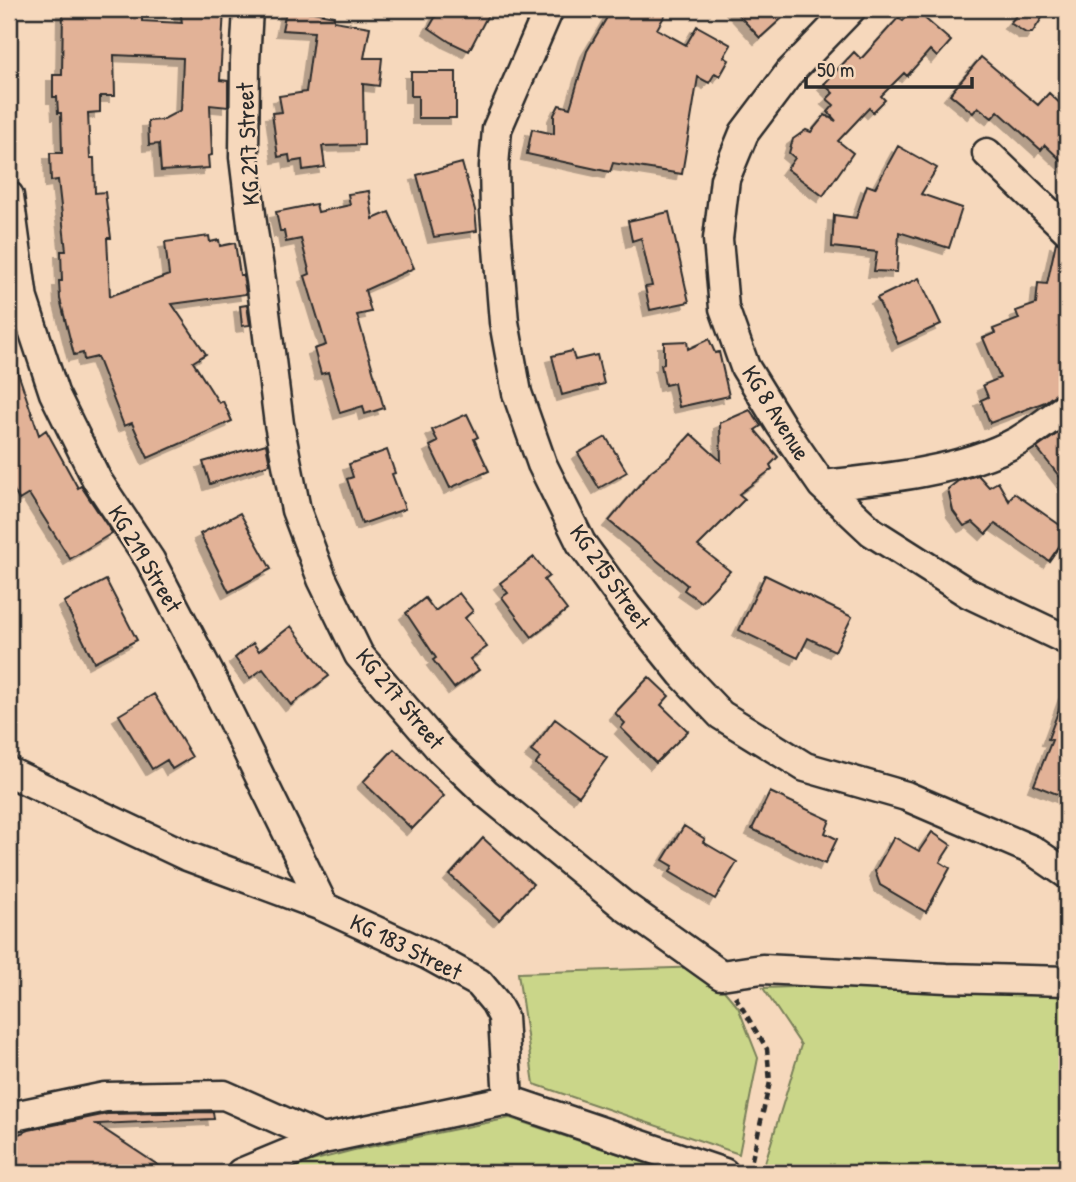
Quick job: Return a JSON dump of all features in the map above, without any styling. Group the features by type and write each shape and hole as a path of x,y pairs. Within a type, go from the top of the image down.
{"street":[{"name":"KG 217 Street","path":"248,9 244,157 279,424 296,510 327,590 359,655 440,749 486,793 623,905 721,975"},
{"name":"KG 215 Street","path":"549,9 497,130 494,166 495,211 504,321 517,393 542,464 581,543 682,674 721,715 805,767 906,796 1032,850 1067,874"},
{"name":"KG 8 Avenue","path":"851,9 790,72 744,133 725,179 718,239 724,307 745,367 822,485 872,532 968,593 1067,640"},
{"path":"987,153 1067,230"},
{"name":"KG 219 Street","path":"9,196 23,299 54,393 97,480 150,560 324,907"},
{"path":"822,485 886,478 963,463 1017,441 1067,407"},
{"name":"KG 183 Street","path":"9,772 187,856 324,907 428,955 479,983 495,1002 503,1017 508,1100"},
{"path":"721,975 762,969 1067,981"},
{"path":"9,1117 106,1097 224,1095 323,1139"},
{"path":"241,1173 323,1139 508,1100 724,1173"}],"path":[{"path":"721,975 767,1049 770,1082 749,1173"}],"green space":[{"path":"704,967 738,1007 758,1058 739,1154 534,1084 518,973"},
{"path":"1067,978 1067,1173 783,1173 764,1166 801,1045 763,988"},
{"path":"510,1118 676,1173 265,1173 354,1150"}],"building":[{"path":"63,9 142,9 142,21 182,23 180,9 224,9 220,80 228,81 228,107 210,105 212,155 208,156 209,168 161,171 159,144 149,145 148,121 162,120 181,110 183,58 114,55 115,96 100,96 100,112 88,113 95,193 105,192 111,238 107,238 110,296 169,275 165,242 209,236 210,242 219,240 220,246 235,243 240,275 243,275 246,294 172,304 206,354 193,362 219,403 223,401 232,421 148,458 132,423 124,426 97,357 84,360 83,353 74,355 60,299 61,251 66,251 58,180 51,181 50,153 62,153 61,113 58,113 57,97 53,97 53,75 62,75"},
{"path":"440,9 491,9 469,51 429,28"},
{"path":"612,9 654,9 665,15 657,29 686,45 697,26 731,45 724,57 729,60 720,76 715,73 709,83 698,77 682,174 613,163 610,172 527,154 532,129 554,134 554,115 559,105 570,108 587,51"},
{"path":"733,9 792,9 760,38"},
{"path":"914,9 951,41 937,57 930,50 907,76 904,73 881,96 885,100 873,112 869,108 838,141 853,153 823,196 787,169 795,158 789,153 793,139 806,130 811,132 825,115 836,121 828,112 834,105 827,99 833,93 824,84 854,52 861,59 898,18 903,21"},
{"path":"1022,9 1048,9 1032,33 1026,33 1010,23"},
{"path":"286,11 334,16 334,21 370,27 364,58 382,58 379,86 363,84 364,145 322,146 325,167 303,170 302,160 290,162 289,155 278,157 272,113 282,112 279,96 306,92 314,32 282,30"},
{"path":"981,57 1038,105 1049,93 1067,110 1067,166 1045,145 1041,150 998,111 992,118 978,107 973,113 950,94"},
{"path":"411,72 456,72 456,118 418,118 418,96 411,96"},
{"path":"898,146 937,168 921,194 962,208 949,248 899,232 897,272 874,271 877,252 832,247 834,215 856,218 867,185 875,188"},
{"path":"462,163 475,210 477,231 434,237 417,175"},
{"path":"369,191 373,219 389,212 414,268 365,290 371,312 357,315 384,408 365,414 363,406 340,413 328,372 321,374 314,349 326,345 305,276 310,274 301,239 286,242 284,231 280,231 276,212 316,204 318,212 350,205 348,194"},
{"path":"669,212 689,302 650,310 645,287 652,286 641,238 632,241 628,221"},
{"path":"1056,242 1067,246 1067,391 990,423 981,400 988,397 983,385 1000,378 983,338 995,333 993,329 1019,319 1016,311 1036,304 1038,283 1047,284"},
{"path":"919,278 941,324 898,344 877,298"},
{"path":"247,305 250,325 242,326 240,306"},
{"path":"709,339 715,353 719,352 729,396 679,407 674,383 665,385 661,365 664,364 664,342 687,341 688,349"},
{"path":"572,351 575,360 597,355 604,384 562,395 552,356"},
{"path":"12,355 39,435 46,430 78,488 81,486 112,533 70,559 29,494 19,500 9,481 9,356"},
{"path":"750,410 761,426 755,430 778,457 770,465 772,469 739,494 745,499 698,546 730,571 701,602 684,590 687,585 609,521 651,471 671,456 691,434 721,461 720,423"},
{"path":"467,414 478,437 474,439 489,471 450,488 430,446 438,442 432,430"},
{"path":"1067,427 1067,486 1037,448"},
{"path":"606,437 627,472 599,488 578,453"},
{"path":"266,444 270,464 210,484 203,462"},
{"path":"387,450 395,473 392,474 405,509 362,524 347,479 353,477 349,464"},
{"path":"978,475 989,487 998,482 1009,501 1014,493 1067,530 1067,535 1049,561 995,524 986,534 973,522 964,526 953,511 948,489 958,481"},
{"path":"240,513 271,569 229,592 200,534"},
{"path":"534,557 549,576 544,580 567,610 532,637 502,597 508,593 500,583"},
{"path":"765,575 852,617 835,651 808,638 798,658 739,630"},
{"path":"106,580 137,640 94,662 64,602"},
{"path":"459,593 473,611 465,618 487,647 470,659 479,670 454,688 433,660 436,658 406,613 425,598 435,611"},
{"path":"291,626 329,676 291,705 263,669 250,678 235,658 253,643 259,651"},
{"path":"649,677 669,696 661,705 688,731 656,763 621,728 625,723 615,713"},
{"path":"1065,693 1067,798 1034,785 1052,740 1048,739"},
{"path":"154,694 192,757 172,769 167,760 152,769 119,715"},
{"path":"555,719 607,758 579,796 536,764 540,758 531,751"},
{"path":"394,749 444,796 412,829 363,782"},
{"path":"770,792 830,820 825,833 837,839 825,864 752,829"},
{"path":"684,826 705,839 703,842 737,862 715,899 670,872 673,866 663,860"},
{"path":"932,832 951,845 940,862 950,868 926,912 880,885 875,871 894,837 919,851"},
{"path":"483,838 533,884 499,920 450,875"},
{"path":"213,1112 214,1119 96,1124 170,1173 16,1173 16,1135 29,1130 107,1114"}]}
